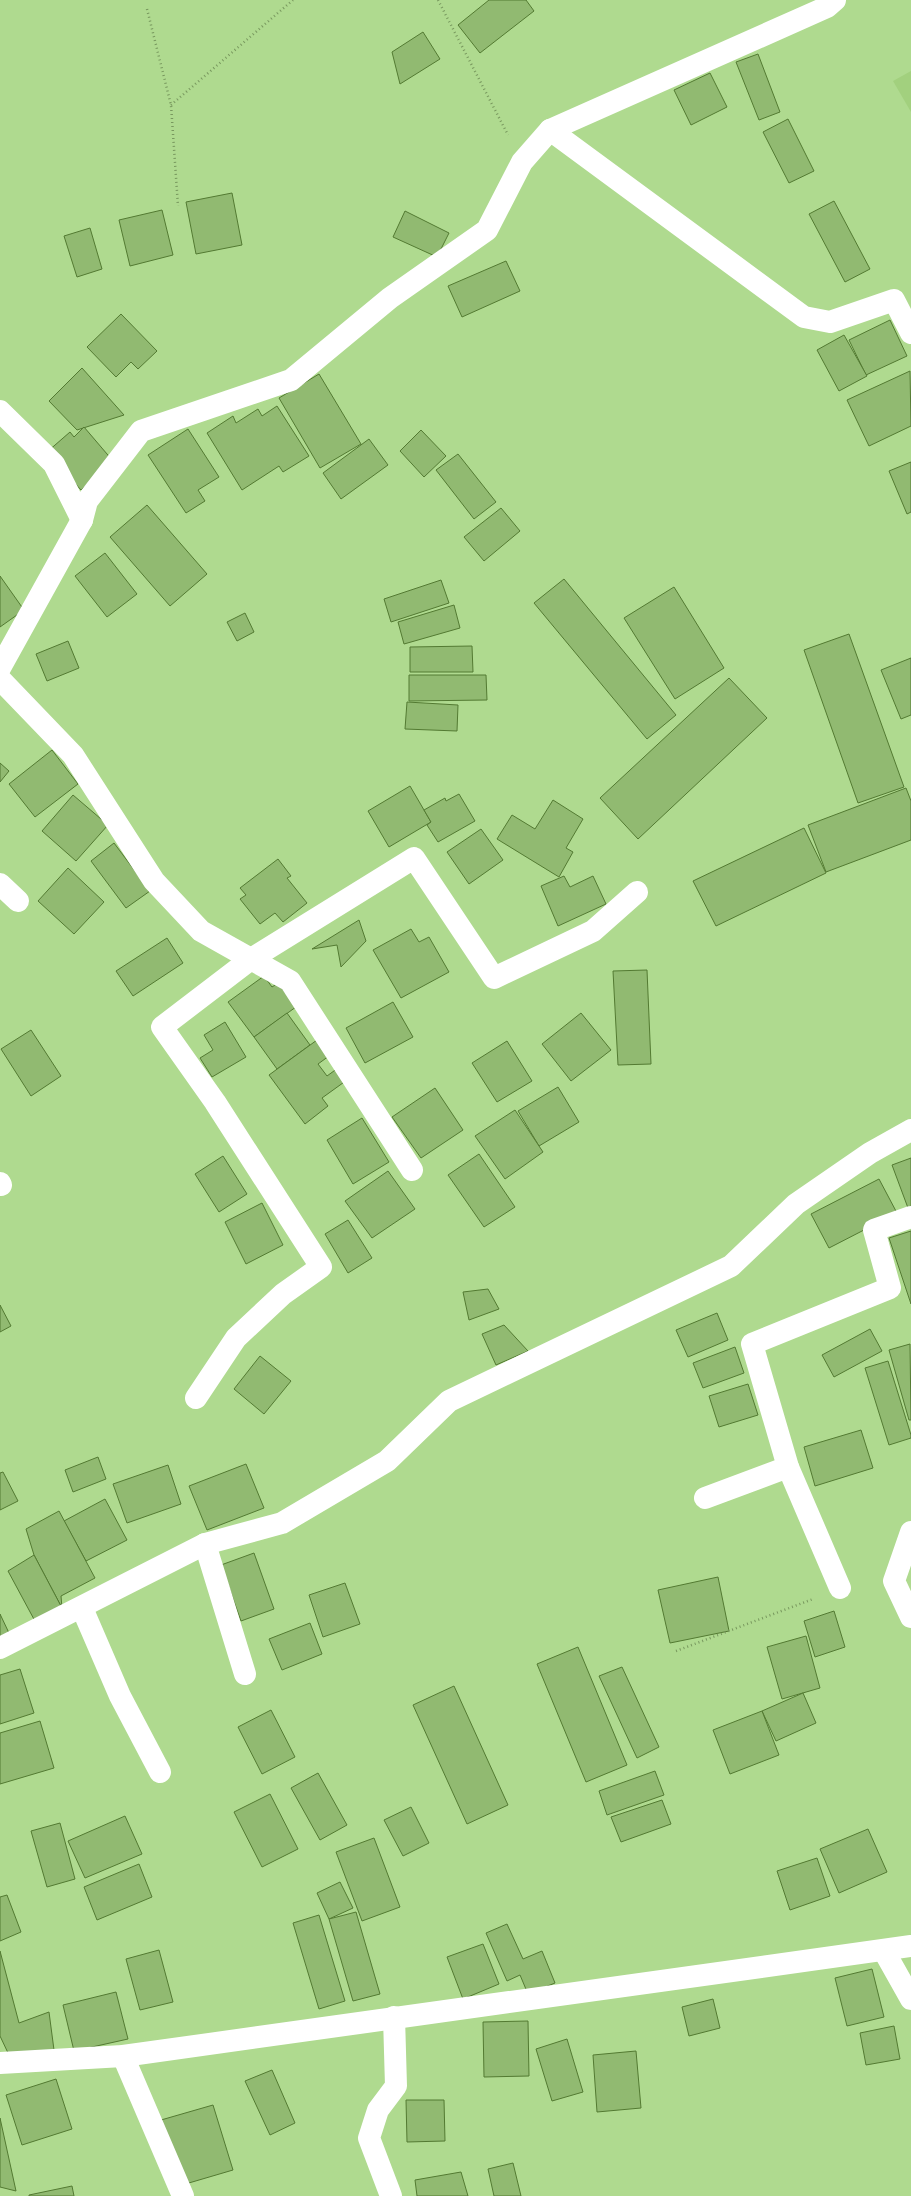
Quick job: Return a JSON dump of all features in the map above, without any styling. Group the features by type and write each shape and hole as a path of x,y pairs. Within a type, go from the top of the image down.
{"street":[{"path":"0,668 82,520 87,501 141,431 291,380 390,298 487,230 522,162 550,130 827,6 835,0"},
{"path":"550,130 804,317 830,322 894,300 911,333"},
{"path":"0,410 54,464 82,520"},
{"path":"0,679 73,755 154,881 201,931 290,981 412,1170"},
{"path":"196,1398 236,1338 282,1294 321,1267 215,1102 162,1027 251,959 414,858 494,978 593,931 637,892"},
{"path":"0,884 18,901"},
{"path":"0,1648 82,1608 205,1544 282,1523 387,1461 449,1401 731,1266 796,1204 870,1152 911,1130"},
{"path":"840,1588 788,1467 752,1344 890,1288 874,1230 911,1217"},
{"path":"705,1498 788,1467"},
{"path":"911,1532 894,1581 911,1616"},
{"path":"205,1544 246,1674"},
{"path":"82,1608 120,1696 160,1772"},
{"path":"0,2063 123,2056 394,2016 911,1946"},
{"path":"884,1950 911,1999"},
{"path":"391,2196 369,2138 378,2110 396,2086 394,2016"},
{"path":"123,2056 183,2196"}],"path":[{"path":"171,105 293,0"},
{"path":"438,0 522,162"},
{"path":"147,9 171,105 178,206"},
{"path":"676,1651 840,1588"}],"shaded area":[{"path":"911,71 911,112 893,81"}],"building":[{"path":"489,0 526,0 534,11 480,53 458,25"},
{"path":"423,32 440,59 400,84 392,52"},
{"path":"758,54 780,112 759,120 736,62"},
{"path":"710,73 727,107 691,125 674,90"},
{"path":"788,119 814,171 789,183 763,132"},
{"path":"232,193 242,245 196,254 186,202"},
{"path":"834,201 870,269 845,282 809,214"},
{"path":"162,210 173,255 130,266 119,220"},
{"path":"405,211 449,233 437,257 393,237"},
{"path":"90,228 102,269 77,277 64,236"},
{"path":"506,261 520,291 462,317 448,286"},
{"path":"121,314 157,351 138,369 131,362 116,377 87,347"},
{"path":"890,320 907,356 866,375 849,340"},
{"path":"844,335 867,376 839,391 817,350"},
{"path":"82,368 124,415 77,430 49,401"},
{"path":"910,371 911,426 869,446 847,400"},
{"path":"319,374 361,444 320,468 279,398"},
{"path":"277,406 309,456 283,472 279,466 242,490 207,433 233,416 236,423 258,409 262,416"},
{"path":"84,427 113,461 81,490 47,452 70,432 74,437"},
{"path":"188,429 219,477 198,490 205,501 186,513 148,455"},
{"path":"421,430 446,456 424,477 400,451"},
{"path":"369,439 388,465 341,499 323,473"},
{"path":"458,454 496,502 474,519 436,470"},
{"path":"911,462 911,512 907,514 889,471"},
{"path":"147,505 207,574 170,606 110,537"},
{"path":"501,508 520,531 484,561 464,537"},
{"path":"105,553 137,594 107,617 75,576"},
{"path":"0,576 24,610 0,627"},
{"path":"564,579 676,715 647,739 534,603"},
{"path":"441,580 449,603 391,622 384,599"},
{"path":"674,587 724,668 675,699 624,618"},
{"path":"454,605 460,628 404,644 398,622"},
{"path":"245,613 254,632 237,641 227,622"},
{"path":"849,634 904,787 858,803 804,650"},
{"path":"68,641 79,668 47,681 36,654"},
{"path":"472,646 473,672 410,672 410,647"},
{"path":"911,658 911,715 901,719 881,670"},
{"path":"409,675 486,675 487,700 409,701"},
{"path":"729,678 767,718 638,839 600,798"},
{"path":"407,702 458,705 457,731 405,729"},
{"path":"52,750 78,784 35,817 9,784"},
{"path":"0,763 9,771 0,782"},
{"path":"410,786 431,822 389,847 368,811"},
{"path":"906,788 911,801 911,840 826,872 808,825"},
{"path":"459,794 475,821 438,842 427,825 431,822 424,810 445,798 446,801"},
{"path":"73,795 108,825 76,861 42,831"},
{"path":"553,800 583,819 566,848 573,852 559,877 497,839 512,815 535,829"},
{"path":"804,828 826,873 716,926 693,881"},
{"path":"481,829 503,860 469,884 447,852"},
{"path":"114,843 150,891 126,908 91,861"},
{"path":"278,859 291,876 287,878 307,903 283,922 275,913 260,924 240,899 246,895 240,888"},
{"path":"68,868 104,902 74,934 38,901"},
{"path":"564,876 570,887 593,876 606,904 558,926 541,886"},
{"path":"359,920 366,941 341,967 337,945 312,949"},
{"path":"411,929 419,942 429,937 449,972 401,998 373,950"},
{"path":"167,938 183,963 133,996 116,971"},
{"path":"647,970 651,1064 618,1065 613,971"},
{"path":"264,976 272,987 278,983 296,1007 254,1037 228,1002"},
{"path":"393,1002 413,1037 365,1063 346,1028"},
{"path":"287,1013 310,1045 277,1069 254,1037"},
{"path":"581,1013 611,1050 571,1081 542,1044"},
{"path":"225,1022 246,1057 212,1077 200,1058 213,1050 204,1035"},
{"path":"31,1030 61,1076 31,1096 1,1049"},
{"path":"317,1040 329,1056 318,1064 327,1076 338,1068 347,1080 322,1098 328,1106 305,1124 269,1075"},
{"path":"507,1041 532,1081 497,1102 472,1063"},
{"path":"558,1087 579,1122 539,1146 518,1111"},
{"path":"435,1088 463,1130 421,1158 392,1117"},
{"path":"515,1110 543,1152 505,1179 475,1136"},
{"path":"362,1118 389,1162 353,1184 327,1140"},
{"path":"479,1154 515,1207 484,1227 448,1175"},
{"path":"223,1156 247,1194 219,1212 195,1174"},
{"path":"911,1158 911,1207 908,1208 892,1165"},
{"path":"388,1171 415,1209 372,1238 345,1201"},
{"path":"879,1179 897,1213 829,1248 811,1214"},
{"path":"262,1203 283,1245 246,1264 225,1222"},
{"path":"348,1220 372,1258 348,1273 325,1234"},
{"path":"911,1231 911,1304 889,1238"},
{"path":"488,1289 499,1309 469,1320 463,1292"},
{"path":"0,1305 11,1326 0,1332"},
{"path":"717,1313 728,1340 688,1357 676,1330"},
{"path":"504,1325 528,1351 496,1365 482,1334"},
{"path":"870,1329 882,1351 834,1377 822,1355"},
{"path":"910,1344 911,1420 909,1420 889,1350"},
{"path":"735,1347 744,1373 703,1388 693,1363"},
{"path":"260,1356 291,1381 264,1414 234,1389"},
{"path":"888,1361 911,1435 911,1438 889,1445 865,1368"},
{"path":"748,1384 758,1415 719,1427 709,1396"},
{"path":"861,1430 873,1468 815,1486 804,1447"},
{"path":"98,1457 106,1479 73,1492 65,1470"},
{"path":"246,1464 264,1508 207,1530 189,1486"},
{"path":"168,1465 181,1504 127,1523 113,1484"},
{"path":"3,1472 18,1501 0,1510 0,1473"},
{"path":"105,1499 127,1540 86,1561 64,1521"},
{"path":"59,1511 95,1578 61,1596 62,1608 34,1555 26,1529"},
{"path":"254,1553 274,1609 241,1621 221,1565"},
{"path":"34,1555 62,1608 36,1623 8,1571"},
{"path":"718,1577 729,1631 670,1643 658,1590"},
{"path":"345,1583 360,1624 323,1637 309,1595"},
{"path":"834,1611 845,1647 815,1657 804,1621"},
{"path":"0,1614 9,1633 0,1637"},
{"path":"310,1623 322,1654 282,1670 269,1639"},
{"path":"806,1636 820,1688 782,1699 767,1647"},
{"path":"578,1647 627,1765 586,1782 537,1664"},
{"path":"622,1667 659,1747 637,1758 599,1676"},
{"path":"20,1669 34,1713 0,1724 0,1675"},
{"path":"454,1686 508,1805 467,1824 413,1705"},
{"path":"803,1693 816,1723 776,1741 762,1711"},
{"path":"271,1710 295,1757 262,1774 238,1727"},
{"path":"762,1711 779,1755 730,1774 713,1730"},
{"path":"40,1721 54,1768 0,1784 0,1733"},
{"path":"655,1771 664,1795 607,1815 599,1791"},
{"path":"318,1773 347,1825 320,1840 291,1788"},
{"path":"270,1794 298,1849 262,1867 234,1812"},
{"path":"662,1800 671,1824 621,1842 611,1817"},
{"path":"411,1807 429,1843 403,1856 384,1820"},
{"path":"125,1816 142,1854 85,1878 68,1841"},
{"path":"60,1823 75,1879 47,1887 31,1831"},
{"path":"868,1829 887,1872 839,1893 820,1849"},
{"path":"374,1838 400,1907 362,1921 336,1852"},
{"path":"817,1858 830,1896 790,1910 777,1871"},
{"path":"139,1864 152,1897 97,1920 84,1887"},
{"path":"340,1882 353,1908 329,1919 317,1893"},
{"path":"7,1895 21,1932 0,1941 0,1897"},
{"path":"356,1912 380,1994 353,2001 329,1919"},
{"path":"319,1915 345,2001 319,2009 293,1923"},
{"path":"507,1924 523,1959 542,1951 555,1983 528,1994 520,1975 507,1981 486,1933"},
{"path":"483,1944 499,1984 463,1999 447,1957"},
{"path":"159,1950 173,2002 140,2010 126,1959"},
{"path":"0,1951 19,2023 49,2012 54,2050 9,2055 0,2036"},
{"path":"872,1969 884,2017 847,2026 835,1978"},
{"path":"116,1992 128,2039 74,2051 63,2005"},
{"path":"713,1999 720,2028 689,2036 682,2007"},
{"path":"528,2021 529,2076 484,2077 483,2022"},
{"path":"894,2026 900,2059 866,2065 860,2033"},
{"path":"567,2039 583,2092 552,2101 536,2049"},
{"path":"636,2051 641,2108 597,2112 593,2055"},
{"path":"272,2070 295,2123 270,2135 245,2081"},
{"path":"56,2079 72,2129 22,2145 6,2095"},
{"path":"406,2100 444,2100 445,2141 407,2142"},
{"path":"213,2105 233,2170 182,2185 161,2120"},
{"path":"0,2118 16,2191 0,2187"},
{"path":"513,2163 521,2196 494,2196 488,2169"},
{"path":"461,2172 468,2196 417,2196 415,2180"},
{"path":"72,2186 74,2196 29,2196 29,2195"}]}
